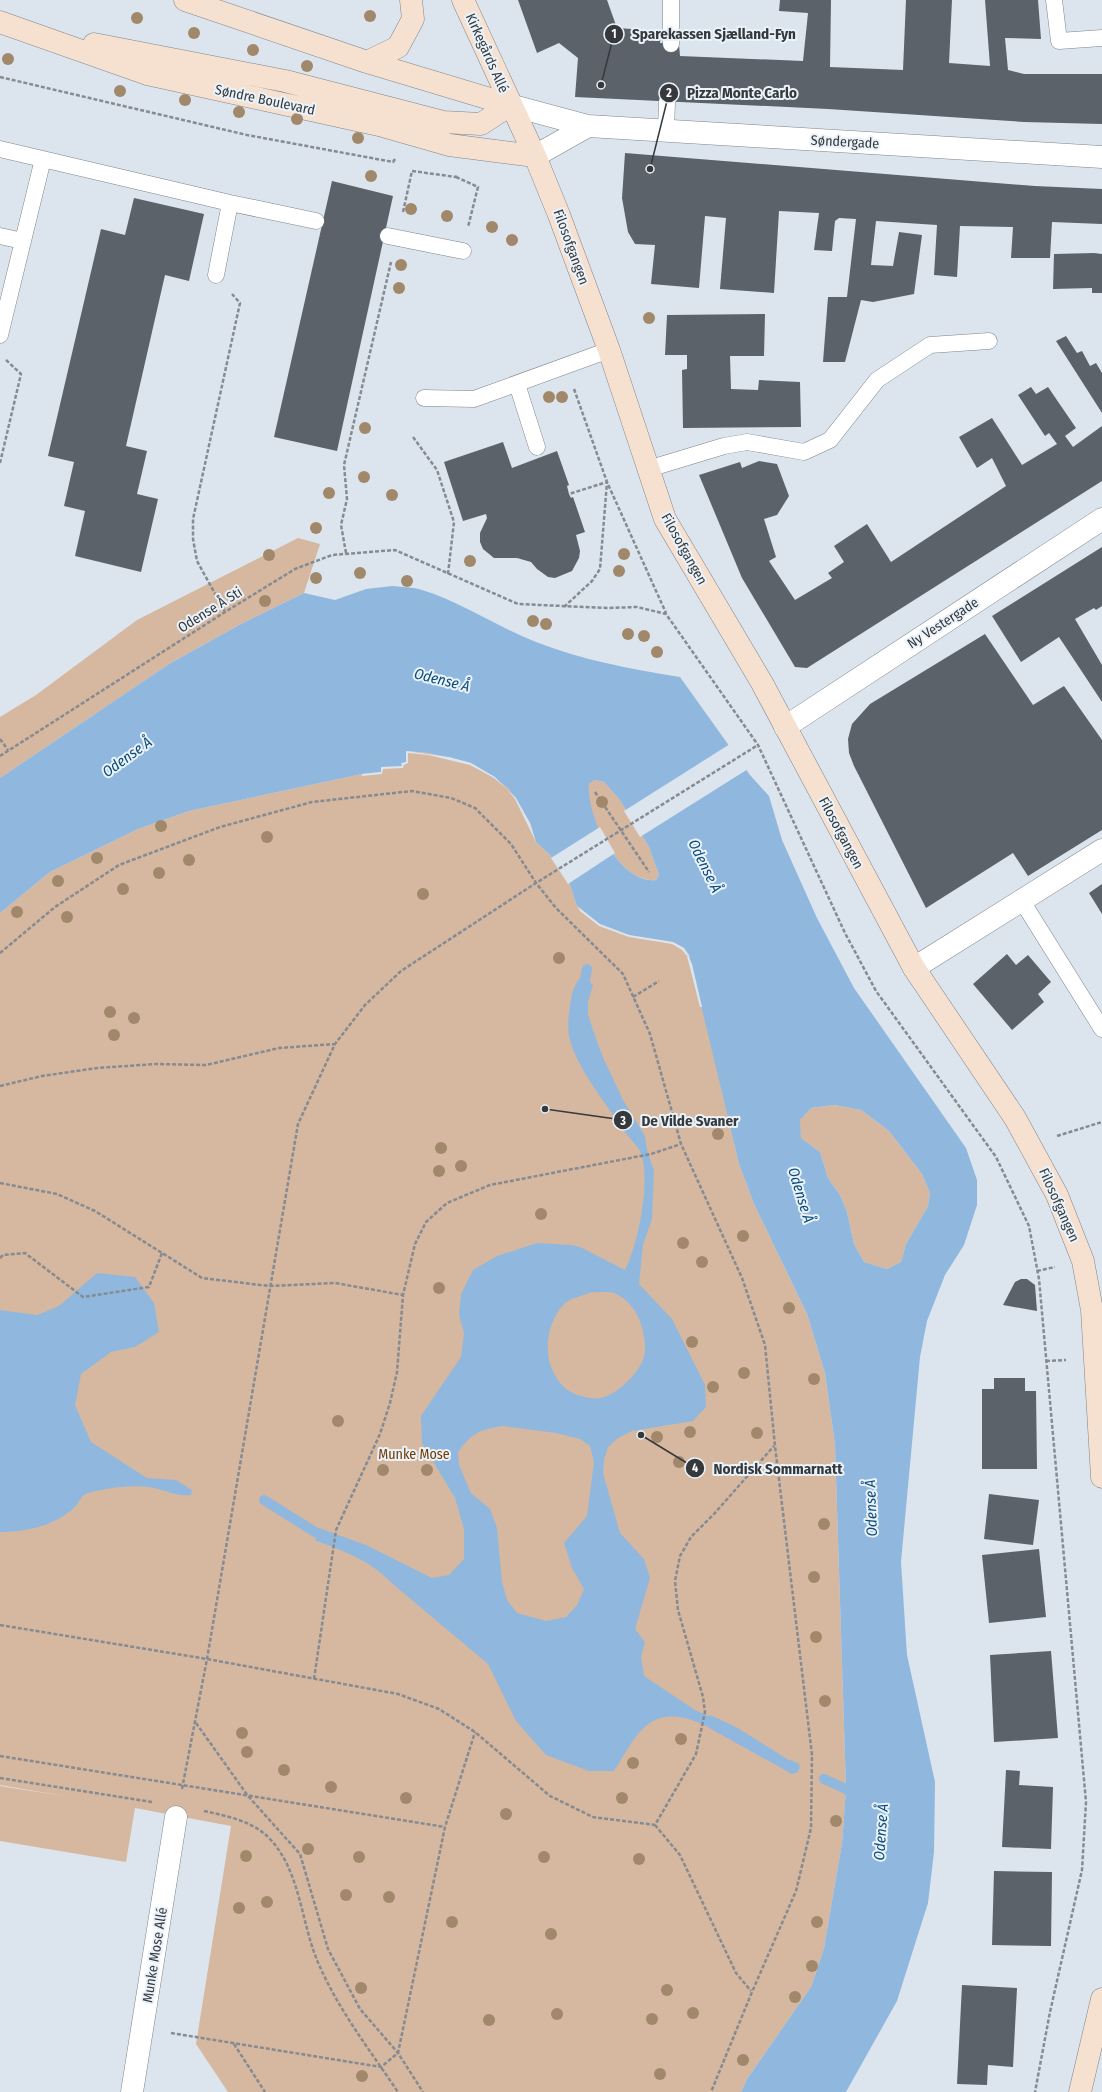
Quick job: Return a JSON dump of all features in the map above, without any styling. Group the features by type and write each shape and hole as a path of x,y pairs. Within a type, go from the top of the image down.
{"main road":[{"path":"184,0 367,62 510,105"},
{"path":"367,62 398,47 412,19 411,0"},
{"name":"Kirkegårds Allé","path":"463,0 510,105"},
{"name":"Søndre Boulevard","path":"0,22 147,74 378,125 449,145 535,156"},
{"path":"39,35 285,81 443,122 480,124 510,105"},
{"name":"Filosofgangen","path":"510,105 535,156 559,215 609,350 665,519 762,683 914,968 1015,1118 1057,1195 1083,1261 1097,1309 1102,1477"},
{"path":"1080,2092 1102,1999"}],"street":[{"name":"Søndergade","path":"510,105 588,126 1102,157"},
{"path":"535,156 588,126"},
{"name":"Ny Vestergade","path":"785,727 1102,519"},
{"path":"914,968 1102,850"},
{"name":"Munke Mose Allé","path":"132,2092 176,1818"}],"lane":[{"path":"671,0 671,44"},
{"path":"1054,0 1059,41 1102,38"},
{"path":"666,131 667,102"},
{"path":"0,149 230,204 316,221"},
{"path":"0,335 43,159"},
{"path":"216,275 230,204"},
{"path":"0,236 23,241"},
{"path":"393,237 463,251"},
{"path":"648,469 724,446 747,442 804,452 830,440 877,380 930,345 989,342"},
{"path":"424,398 474,399 609,350"},
{"path":"517,384 537,447"},
{"path":"1022,901 1102,1029"}],"path":[{"path":"0,77 247,135 392,162 416,135"},
{"path":"346,553 341,525 347,499 344,465 393,237 412,171 456,177 478,187 463,251"},
{"path":"455,172 456,177"},
{"path":"216,275 240,303 192,519 193,538 197,561 225,612"},
{"path":"0,355 21,374 0,463"},
{"path":"566,366 607,482 666,614 758,745 845,933 876,991 996,1157 1029,1226 1038,1279 1086,1802 1082,1870 1050,2012 1035,2092"},
{"path":"413,437 437,470 454,522 448,574"},
{"path":"570,494 607,482"},
{"path":"564,607 592,581 600,568 607,482"},
{"name":"Odense Å Sti","path":"0,756 295,569 332,555 395,550 518,604 564,607 637,607 666,614"},
{"path":"0,739 8,750"},
{"path":"181,1793 207,1659 269,1286 298,1124 335,1044 365,1005 401,971 536,883 758,745"},
{"path":"0,953 55,907 119,865 220,827 312,802 412,791 451,798 475,808 511,844 536,883 556,908 623,974 650,1034 681,1144 742,1278 765,1345 775,1446 812,1755 811,1828 796,1892 752,1992 711,2092"},
{"path":"595,792 649,872"},
{"path":"633,996 659,981"},
{"path":"0,1086 42,1076 90,1069 156,1064 206,1066 279,1048 335,1044"},
{"path":"1030,1145 1102,1122"},
{"path":"314,1679 336,1530 380,1434 390,1403 396,1372 403,1295 415,1244 426,1222 447,1203 490,1185 651,1154 681,1144"},
{"path":"0,1183 57,1194 101,1215 202,1278 269,1286 335,1283 403,1295"},
{"path":"0,1258 3,1255 25,1253 83,1297 149,1287 162,1253"},
{"path":"655,1825 696,1754 705,1712 703,1697 678,1610 675,1581 680,1556 691,1537 714,1514 775,1446"},
{"path":"0,1625 207,1659 398,1694 439,1709 475,1732 550,1796 593,1817 655,1825 680,1855 736,1973 752,1992"},
{"path":"195,1722 248,1796 300,1854 328,1949 360,2009 398,2053 423,2092"},
{"path":"143,2029 381,2067 398,2053 445,1827 475,1732"},
{"path":"0,1756 445,1827"},
{"path":"0,1778 155,1803"},
{"path":"199,1810 227,1816 252,1826 270,1839 277,1848 287,1866 296,1890 317,1960 351,2026 398,2092"},
{"path":"234,2043 265,2092"}],"green space":[{"path":"298,538 320,544 304,593 241,624 169,664 0,778 0,717 36,695 137,620"},
{"name":"Munke Mose","path":"406,751 429,753 471,763 508,788 530,823 536,842 550,855 570,885 577,906 673,942 684,948 692,964 739,1164 754,1204 807,1314 825,1373 835,1445 846,1789 842,1843 824,1948 811,1987 747,2079 741,2092 228,2092 196,2044 231,1826 135,1808 126,1862 0,1841 0,1786 70,1797 0,1785 0,913 50,872 138,829 189,811 362,774 381,772 381,767"},
{"path":"594,780 604,782 620,800 649,847 659,875 656,880 642,878 629,871 607,846 593,813 589,797 588,784"},
{"path":"834,1105 861,1110 889,1131 922,1174 930,1193 928,1206 906,1244 901,1262 887,1269 864,1262 854,1244 847,1212 840,1195 828,1178 820,1152 801,1138 799,1121 811,1108"}],"water":[{"name":"Odense Å","path":"392,586 419,589 451,601 522,636 553,648 607,663 680,677 750,775 769,796 782,840 817,918 854,988 966,1148 977,1180 977,1205 964,1245 945,1275 927,1321 920,1357 901,1562 907,1655 935,1782 934,1852 928,1903 897,2001 846,2092 741,2092 747,2079 811,1987 824,1948 842,1843 846,1789 835,1445 825,1373 807,1314 754,1204 739,1164 689,955 684,948 673,942 629,935 599,924 577,906 570,885 550,855 536,842 530,823 508,788 471,763 429,753 407,751 406,763 401,763 402,767 381,767 381,772 362,774 189,811 138,829 50,872 0,913 0,778 169,664 241,624 304,593 335,600 366,589","holes":["594,780 604,782 620,800 649,847 659,875 656,880 642,878 630,871 618,860 608,846 593,813 589,784","834,1105 861,1110 889,1131 922,1174 930,1193 928,1206 906,1244 901,1262 887,1269 864,1262 854,1244 847,1212 840,1195 828,1178 820,1152 801,1138 800,1120 811,1108"]},
{"path":"586,978 593,985 588,1002 588,1014 593,1030 602,1055 623,1100 645,1136 647,1150 654,1171 652,1219 643,1245 639,1284 672,1319 705,1385 706,1407 693,1421 632,1431 618,1438 608,1447 604,1460 603,1473 620,1533 644,1559 650,1578 635,1629 645,1642 641,1657 644,1676 695,1710 695,1721 679,1717 665,1717 654,1720 645,1727 629,1746 614,1771 589,1771 546,1755 516,1721 488,1664 367,1563 348,1553 316,1541 314,1529 319,1528 366,1545 432,1578 449,1575 464,1559 464,1529 455,1498 422,1443 421,1416 461,1357 464,1333 459,1315 461,1294 473,1270 497,1256 537,1243 580,1247 625,1270 635,1244 642,1211 645,1178 643,1163 640,1151 593,1086 574,1051 569,1036 568,1020 573,992 579,979","holes":["592,1292 609,1292 623,1298 634,1310 639,1319 645,1344 644,1357 638,1370 621,1387 608,1396 601,1398 583,1396 566,1389 552,1370 549,1359 549,1335 557,1313 567,1302","502,1426 556,1433 580,1439 590,1446 594,1462 587,1516 564,1543 572,1568 584,1589 577,1605 566,1617 546,1621 517,1613 507,1600 502,1582 497,1528 490,1509 471,1493 459,1465 458,1452 472,1436 487,1429"]},
{"path":"97,1273 135,1277 154,1303 159,1332 135,1347 111,1352 81,1374 75,1405 91,1442 147,1478 176,1480 192,1490 191,1495 180,1495 142,1486 119,1487 103,1490 86,1494 74,1508 49,1524 20,1531 0,1532 0,1310 37,1315 59,1306"},
{"path":"710,1715 736,1727 787,1759 798,1763 800,1766 798,1772 792,1774 711,1729 707,1726"}],"pier":[{"path":"730,744 748,769 640,837 624,811"},
{"path":"406,751 449,757 471,763 495,777 507,789 494,778 470,765 428,755 408,753 408,763 404,765 403,768 383,769 382,774 362,776 362,774 381,772 381,767 402,766 401,763 406,762"},
{"path":"507,789 516,798 530,823 536,842 515,799"},
{"path":"600,827 615,853 568,884 551,858"},
{"path":"577,906 600,924 629,935 673,942 684,948 692,964 702,1007 700,1007 687,956 682,950 672,944 629,937 599,926 580,911"}],"building":[{"path":"518,0 607,0 617,28 661,31 660,43 679,44 680,56 803,61 808,13 779,11 780,0 831,0 830,67 903,70 906,0 952,0 949,63 990,66 985,0 1038,0 1041,39 1005,38 1008,70 1024,74 1102,74 1102,124 1024,122 828,109 575,97 578,58 559,43 537,53"},
{"path":"625,153 1035,186 1102,189 1102,224 1052,222 1050,258 1011,258 1013,227 960,226 957,277 934,275 937,225 876,221 871,265 893,266 899,232 922,235 914,294 873,302 861,300 845,362 823,362 828,297 847,297 856,219 839,218 835,221 832,251 814,250 819,213 779,211 774,293 720,289 726,218 705,216 699,288 651,284 655,245 635,244 628,232 622,198"},
{"path":"332,181 393,196 337,451 274,437"},
{"path":"134,198 204,214 189,281 165,275 126,446 147,451 137,494 158,499 141,572 75,556 85,511 64,506 74,462 48,456 101,229 125,235"},
{"path":"1054,254 1102,254 1102,293 1092,293 1092,288 1053,289"},
{"path":"765,314 764,356 730,356 731,389 758,390 759,380 800,382 801,427 683,428 682,370 687,369 687,355 665,355 667,315"},
{"path":"1066,336 1077,353 1082,351 1090,366 1096,363 1102,373 1102,413 1056,341"},
{"path":"1031,387 1036,394 1048,387 1076,428 1065,436 1073,447 1102,426 1102,481 807,668 795,667 742,578 699,475 740,462 742,468 759,461 777,464 789,496 777,515 764,519 776,557 769,561 795,600 832,578 828,573 844,562 834,546 867,524 891,562 1006,486 992,458 977,468 959,437 992,418 1022,465 1057,444 1049,433 1045,436 1018,395"},
{"path":"503,442 512,468 557,451 569,485 567,486 569,494 571,498 573,497 585,532 576,535 580,551 579,558 572,571 555,578 548,577 537,569 531,562 517,558 494,558 483,549 480,542 480,533 487,518 486,514 463,521 444,462"},
{"path":"1102,547 1102,606 1096,610 1094,608 1075,619 1102,665 1102,702 1059,637 1021,662 992,616"},
{"path":"985,634 1033,705 1064,686 1102,740 1102,830 1028,876 1013,853 926,908 854,766 849,753 848,739 852,724 870,704"},
{"path":"1102,884 1102,914 1089,893"},
{"path":"1007,954 1016,965 1028,955 1051,982 1038,994 1044,1002 1012,1030 973,984"},
{"path":"1021,1279 1027,1279 1035,1285 1037,1311 1003,1305 1015,1282"},
{"path":"994,1378 1025,1378 1025,1391 1036,1391 1037,1469 982,1469 982,1389 994,1389"},
{"path":"989,1494 1039,1500 1033,1545 984,1539"},
{"path":"1039,1549 1046,1617 989,1623 982,1555"},
{"path":"1051,1651 1058,1738 994,1742 990,1655"},
{"path":"1006,1770 1020,1771 1019,1785 1053,1787 1051,1849 1002,1847"},
{"path":"994,1871 1052,1872 1051,1946 992,1945"},
{"path":"962,1985 1017,1988 1013,2067 988,2065 987,2085 957,2084"}],"waterway":[{"path":"583,991 587,969"},
{"path":"264,1500 315,1532 326,1537"},
{"path":"683,1710 720,1727"},
{"path":"824,1779 846,1789 856,1798"}],"place":[{"name":"Sparekassen Sjælland-Fyn","path":"601,85"},
{"name":"Pizza Monte Carlo","path":"650,169"},
{"name":"De Vilde Svaner","path":"545,1109"},
{"name":"Nordisk Sommarnatt","path":"641,1435"}]}
